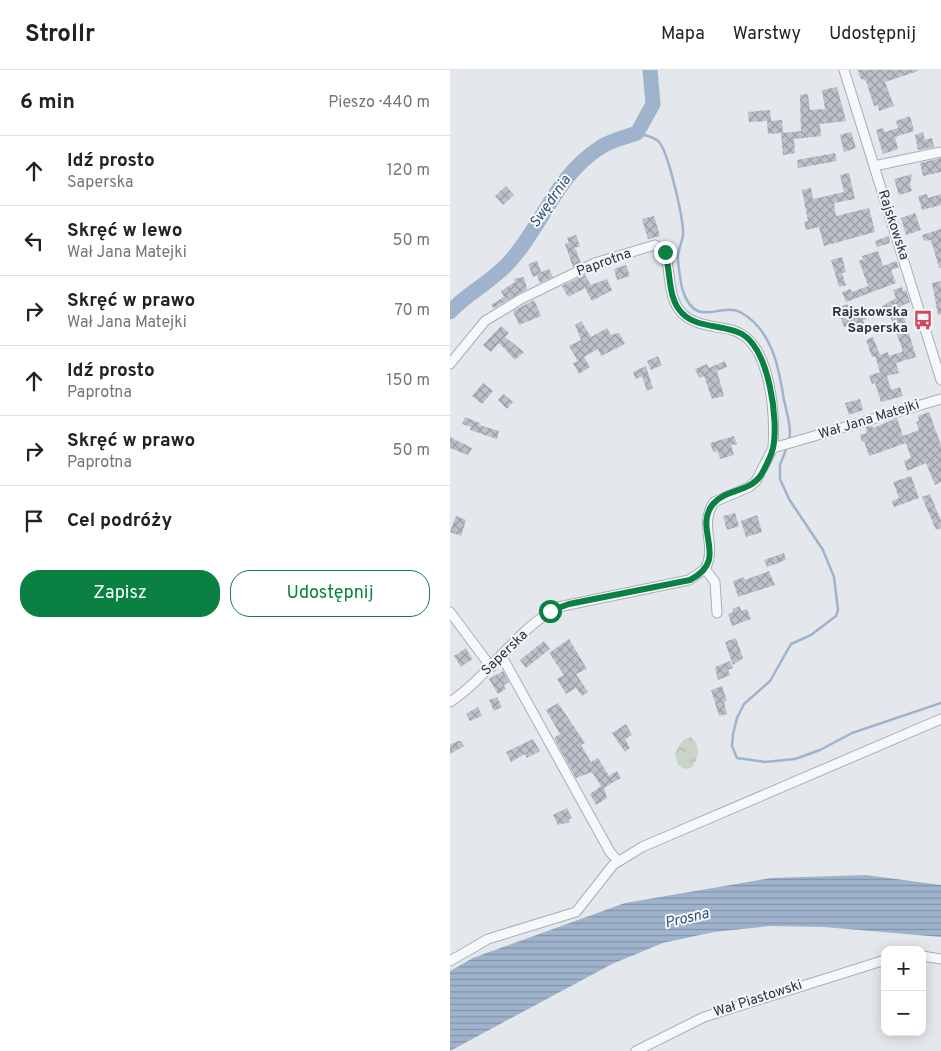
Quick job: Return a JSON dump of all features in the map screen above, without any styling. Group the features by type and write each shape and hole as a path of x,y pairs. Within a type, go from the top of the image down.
{"street":[{"name":"Rajskowska","path":"844,70 941,380"},
{"path":"874,166 941,152"},
{"name":"Paprotna","path":"450,364 485,321 521,299 595,263 655,245 665,252 672,292 682,313 700,323 734,330 744,335 752,344 768,378 773,404 777,447"},
{"name":"Wał Jana Matejki","path":"777,447 941,399"},
{"path":"717,614 715,582 705,569 711,554 707,523 708,511 719,500 750,487 756,481 777,447"},
{"name":"Saperska","path":"450,702 491,667 501,655 542,618 558,607 690,580 705,569"},
{"path":"450,612 491,667"},
{"path":"501,655 569,782 610,852 618,861"},
{"path":"450,962 488,939 576,912 618,861 642,847 694,823 941,719"},
{"path":"926,957 941,959"},
{"name":"Wał Piastowski","path":"636,1051 704,1017 881,961"}],"green space":[{"path":"691,737 698,748 697,757 691,768 684,769 678,765 675,753 683,741"}],"water":[{"name":"Prosna","path":"866,875 941,885 941,937 824,927 770,926 714,932 663,943 612,964 450,1051 450,971 473,958 625,903 771,878"}],"building":[{"path":"858,70 918,71 885,82 894,106 879,111 878,105 874,106 866,81 860,78"},
{"path":"837,87 846,121 820,124 821,136 794,139 795,153 783,155 781,133 768,134 767,121 749,122 748,112 770,110 771,121 782,120 783,133 801,131 800,95 808,94 810,110 825,109 822,90"},
{"path":"910,116 914,131 895,137 898,149 883,154 876,130 883,128 885,132 898,128 896,121"},
{"path":"851,132 856,148 844,152 840,135"},
{"path":"923,132 925,140 932,138 934,147 918,150 915,135"},
{"path":"835,153 837,161 798,168 797,160"},
{"path":"941,158 941,172 923,176 920,163"},
{"path":"849,173 855,199 834,203 836,216 869,208 875,232 824,246 819,227 806,230 804,222 808,221 802,190 811,188 813,199 844,192 840,175"},
{"path":"912,174 910,184 912,191 899,195 894,179"},
{"path":"506,186 514,195 503,205 495,196"},
{"path":"927,194 928,198 941,194 941,205 922,210 918,196"},
{"path":"915,213 921,230 906,235 901,218"},
{"path":"654,216 660,236 648,239 642,219"},
{"path":"941,229 941,268 939,268 931,240 924,241 922,235"},
{"path":"576,235 580,246 575,248 581,263 573,267 565,244 569,243 567,238"},
{"path":"889,236 890,243 877,247 875,241"},
{"path":"878,251 883,266 896,261 899,267 891,270 896,283 846,302 842,292 850,289 852,292 868,286 859,261 863,259 862,256"},
{"path":"842,257 846,272 842,273 846,285 839,287 831,260"},
{"path":"537,261 541,272 549,269 553,277 540,283 537,275 533,277 528,264"},
{"path":"626,265 630,276 617,280 614,269"},
{"path":"585,275 591,285 607,279 612,290 592,301 585,288 568,297 562,286"},
{"path":"524,277 527,289 494,308 491,305 504,297 501,291 515,282 514,279"},
{"path":"941,281 941,314 938,315 932,283"},
{"path":"902,287 903,291 906,290 910,302 901,306 916,357 896,363 899,373 887,376 891,390 900,387 903,396 881,402 875,383 872,384 869,376 880,372 875,356 872,357 866,340 873,337 880,355 888,352 889,356 902,352 902,348 888,311 871,317 870,314 896,298 893,290"},
{"path":"534,300 541,316 519,325 513,311"},
{"path":"848,304 852,315 863,309 867,319 863,320 866,326 858,329 855,323 844,327 837,308"},
{"path":"581,321 591,337 607,328 611,335 619,333 625,344 601,356 598,349 584,357 590,367 579,374 573,363 578,361 569,346 581,340 575,325"},
{"path":"501,326 509,333 505,337 524,352 515,360 499,343 491,352 483,345"},
{"path":"658,356 662,365 651,370 647,361"},
{"path":"725,361 727,367 717,371 724,396 712,399 704,376 699,378 695,369 707,364 709,368"},
{"path":"646,366 653,388 647,391 642,376 636,379 633,372"},
{"path":"483,383 493,391 482,404 472,396"},
{"path":"503,394 513,402 507,409 498,400"},
{"path":"860,399 863,410 849,415 845,403"},
{"path":"929,412 941,445 941,482 935,485 926,463 907,471 904,461 911,458 906,443 869,456 860,435 867,433 866,427 872,426 873,428 897,418 903,436 919,430 916,422 919,421 918,416"},
{"path":"465,417 480,423 479,425 499,431 497,439 470,430 471,427 462,424"},
{"path":"734,436 737,444 731,445 734,455 720,459 718,451 713,452 710,443"},
{"path":"450,437 472,448 468,455 450,448"},
{"path":"911,476 919,498 894,507 892,501 899,498 893,482"},
{"path":"930,494 941,521 941,528 936,530 922,497"},
{"path":"735,513 739,526 727,530 723,516"},
{"path":"757,515 762,532 746,537 741,521"},
{"path":"456,516 466,520 461,536 450,532"},
{"path":"784,553 786,560 767,567 764,560"},
{"path":"769,571 775,585 738,597 733,581 744,577 745,580"},
{"path":"740,606 741,611 747,609 751,619 732,626 728,614 733,612 732,609"},
{"path":"736,638 743,658 733,665 725,642"},
{"path":"569,639 587,669 576,674 588,692 582,696 576,688 566,694 557,679 564,675 549,653"},
{"path":"544,641 550,649 526,668 520,660"},
{"path":"466,648 472,659 461,667 454,656"},
{"path":"730,661 733,668 728,670 730,675 718,680 715,667"},
{"path":"503,671 509,682 504,685 506,689 498,694 489,679"},
{"path":"722,686 727,701 724,702 727,714 719,716 711,690"},
{"path":"497,697 502,707 494,711 489,700"},
{"path":"558,703 585,743 581,745 591,762 598,758 609,776 617,771 621,778 604,788 607,798 596,805 590,794 601,786 592,772 576,778 554,738 560,734 546,710"},
{"path":"478,707 482,716 470,721 466,714"},
{"path":"626,724 632,735 625,739 630,748 625,752 612,733"},
{"path":"533,739 540,751 527,758 525,754 511,762 506,752"},
{"path":"461,741 464,746 450,754 450,745"},
{"path":"567,808 572,818 568,820 570,822 558,825 553,815"}],"waterway":[{"name":"Swędrnia","path":"450,312 497,274 511,260 533,231 561,185 586,158 605,145 637,133 653,104 650,70"},
{"path":"637,133 658,141 671,171 683,227 678,254 679,272 682,288 688,303 701,312 724,310 740,312 760,328 772,350 780,375 789,421 789,442"},
{"path":"787,447 780,465 780,479 789,499 823,550 834,577 838,610 836,616 811,635 791,644 770,681 744,704 737,718 733,734 732,746 737,758 765,762 795,759 820,750 852,733 941,703"}],"place":[{"name":"Rajskowska Saperska","path":"923,320"}],"route":[{"path":"550,611 569,604 690,580 698,576 705,569 711,554 707,523 708,511 714,502 750,487 761,474 773,448 773,404 768,378 759,355 744,335 734,330 700,323 682,313 672,292 665,252"}]}
